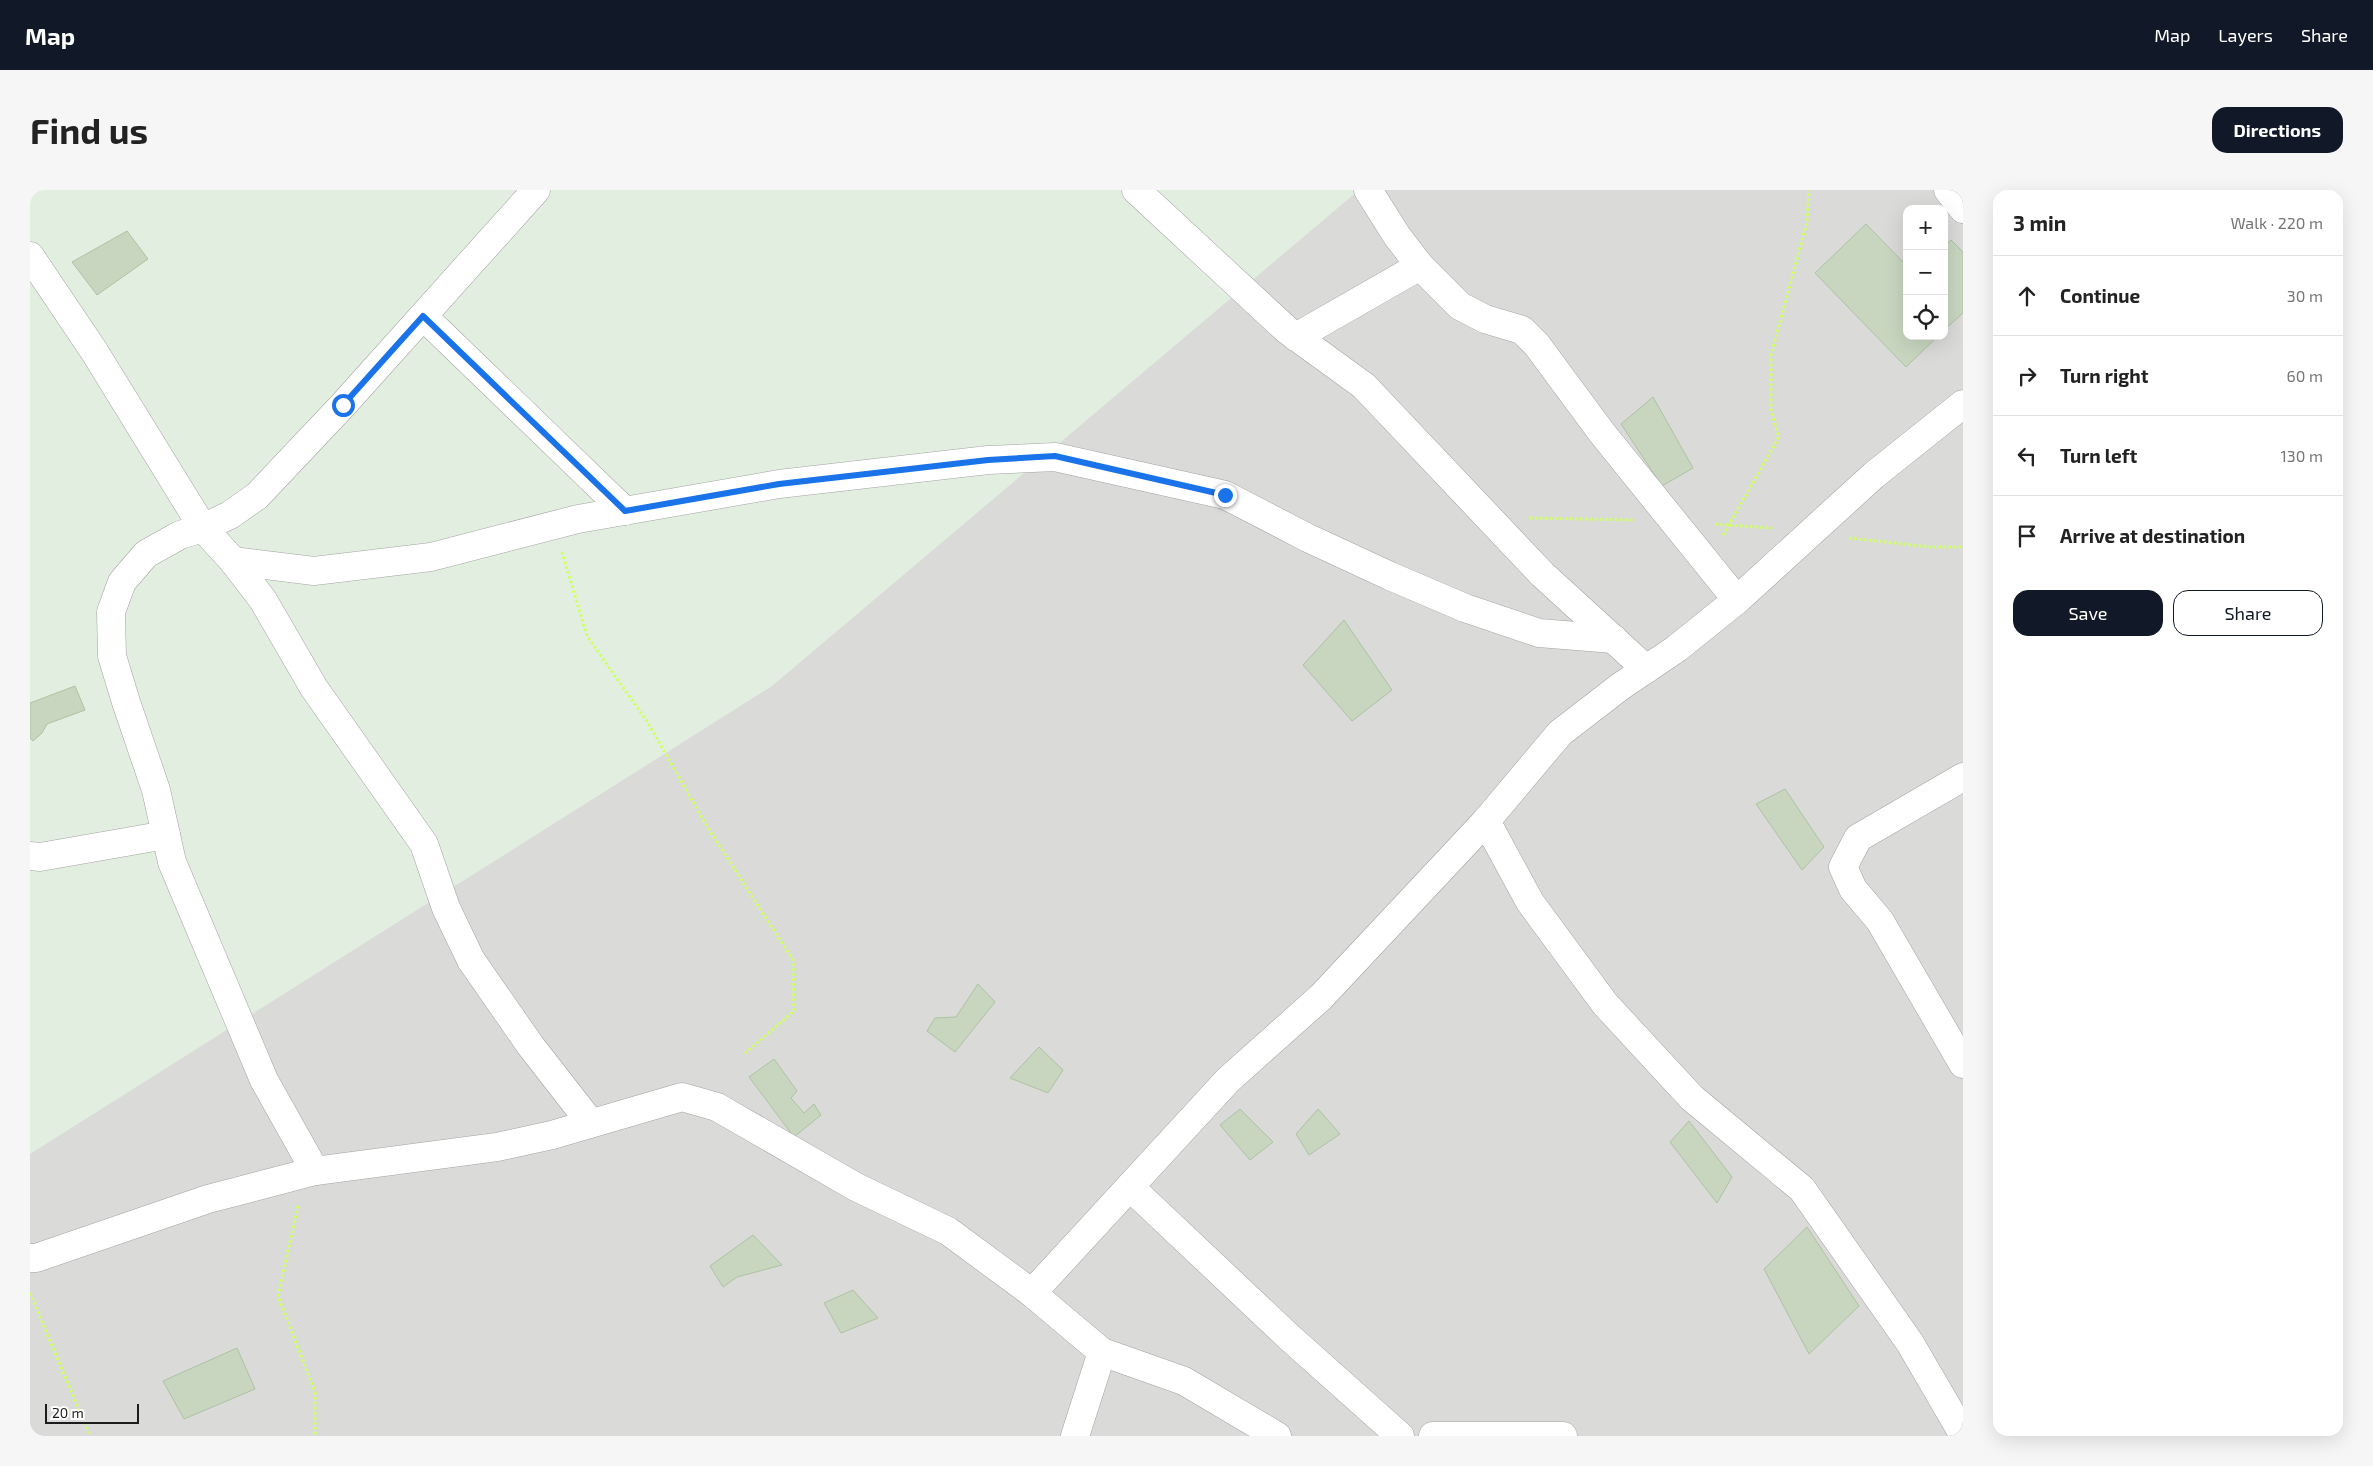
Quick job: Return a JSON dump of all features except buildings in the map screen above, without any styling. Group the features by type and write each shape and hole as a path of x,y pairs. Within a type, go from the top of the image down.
{"street":[{"path":"315,1171 264,1080 172,862 156,790 112,656 111,612 122,582 146,554 180,535 204,528 230,515 257,496 343,405 536,190"},
{"path":"1136,190 1296,337 1364,386 1542,574 1646,669"},
{"path":"1948,190 1963,209"},
{"path":"1372,191 1397,236 1420,266 1460,306 1485,319 1522,330 1537,346 1602,433 1737,600"},
{"path":"30,256 94,351 204,528 233,561 263,600 314,688 424,844 446,908 471,960 530,1045 590,1122"},
{"path":"1296,337 1420,266"},
{"path":"423,316 625,511"},
{"path":"1032,1293 1228,1080 1321,997 1486,821 1560,733 1676,649 1737,600 1874,475 1963,404"},
{"path":"233,561 314,571 421,558 578,519 779,484 988,460 1055,456 1225,495 1308,538 1399,580 1465,608 1539,633 1614,639"},
{"path":"1963,777 1858,838 1843,867 1853,889 1880,921 1963,1064"},
{"path":"1486,821 1530,902 1605,1004 1692,1098 1802,1189 1910,1343 1963,1434"},
{"path":"30,856 40,858 166,835"},
{"path":"30,1258 36,1258 208,1198 315,1171 496,1147 552,1134 682,1096 717,1107 856,1187 948,1231 1032,1293 1102,1352 1184,1381 1277,1436"},
{"path":"1130,1187 1289,1337 1400,1436"},
{"path":"1075,1436 1102,1352"},
{"path":"1433,1436 1563,1436"}],"path":[{"path":"1718,543 1779,437 1771,411 1771,355 1807,222 1809,190"},
{"path":"1520,518 1641,520"},
{"path":"1707,523 1773,528"},
{"path":"1846,538 1930,548 1963,547"},
{"path":"561,545 587,636 648,723 708,828 793,960 794,1011 743,1055"},
{"path":"300,1197 278,1296 315,1392 315,1436"},
{"path":"30,1293 90,1436"}],"shaded area":[{"path":"1359,190 1963,190 1963,1436 30,1436 30,1154 772,686"}],"route":[{"path":"343,405 423,316 625,511 779,484 988,460 1055,456 1225,495"}]}
